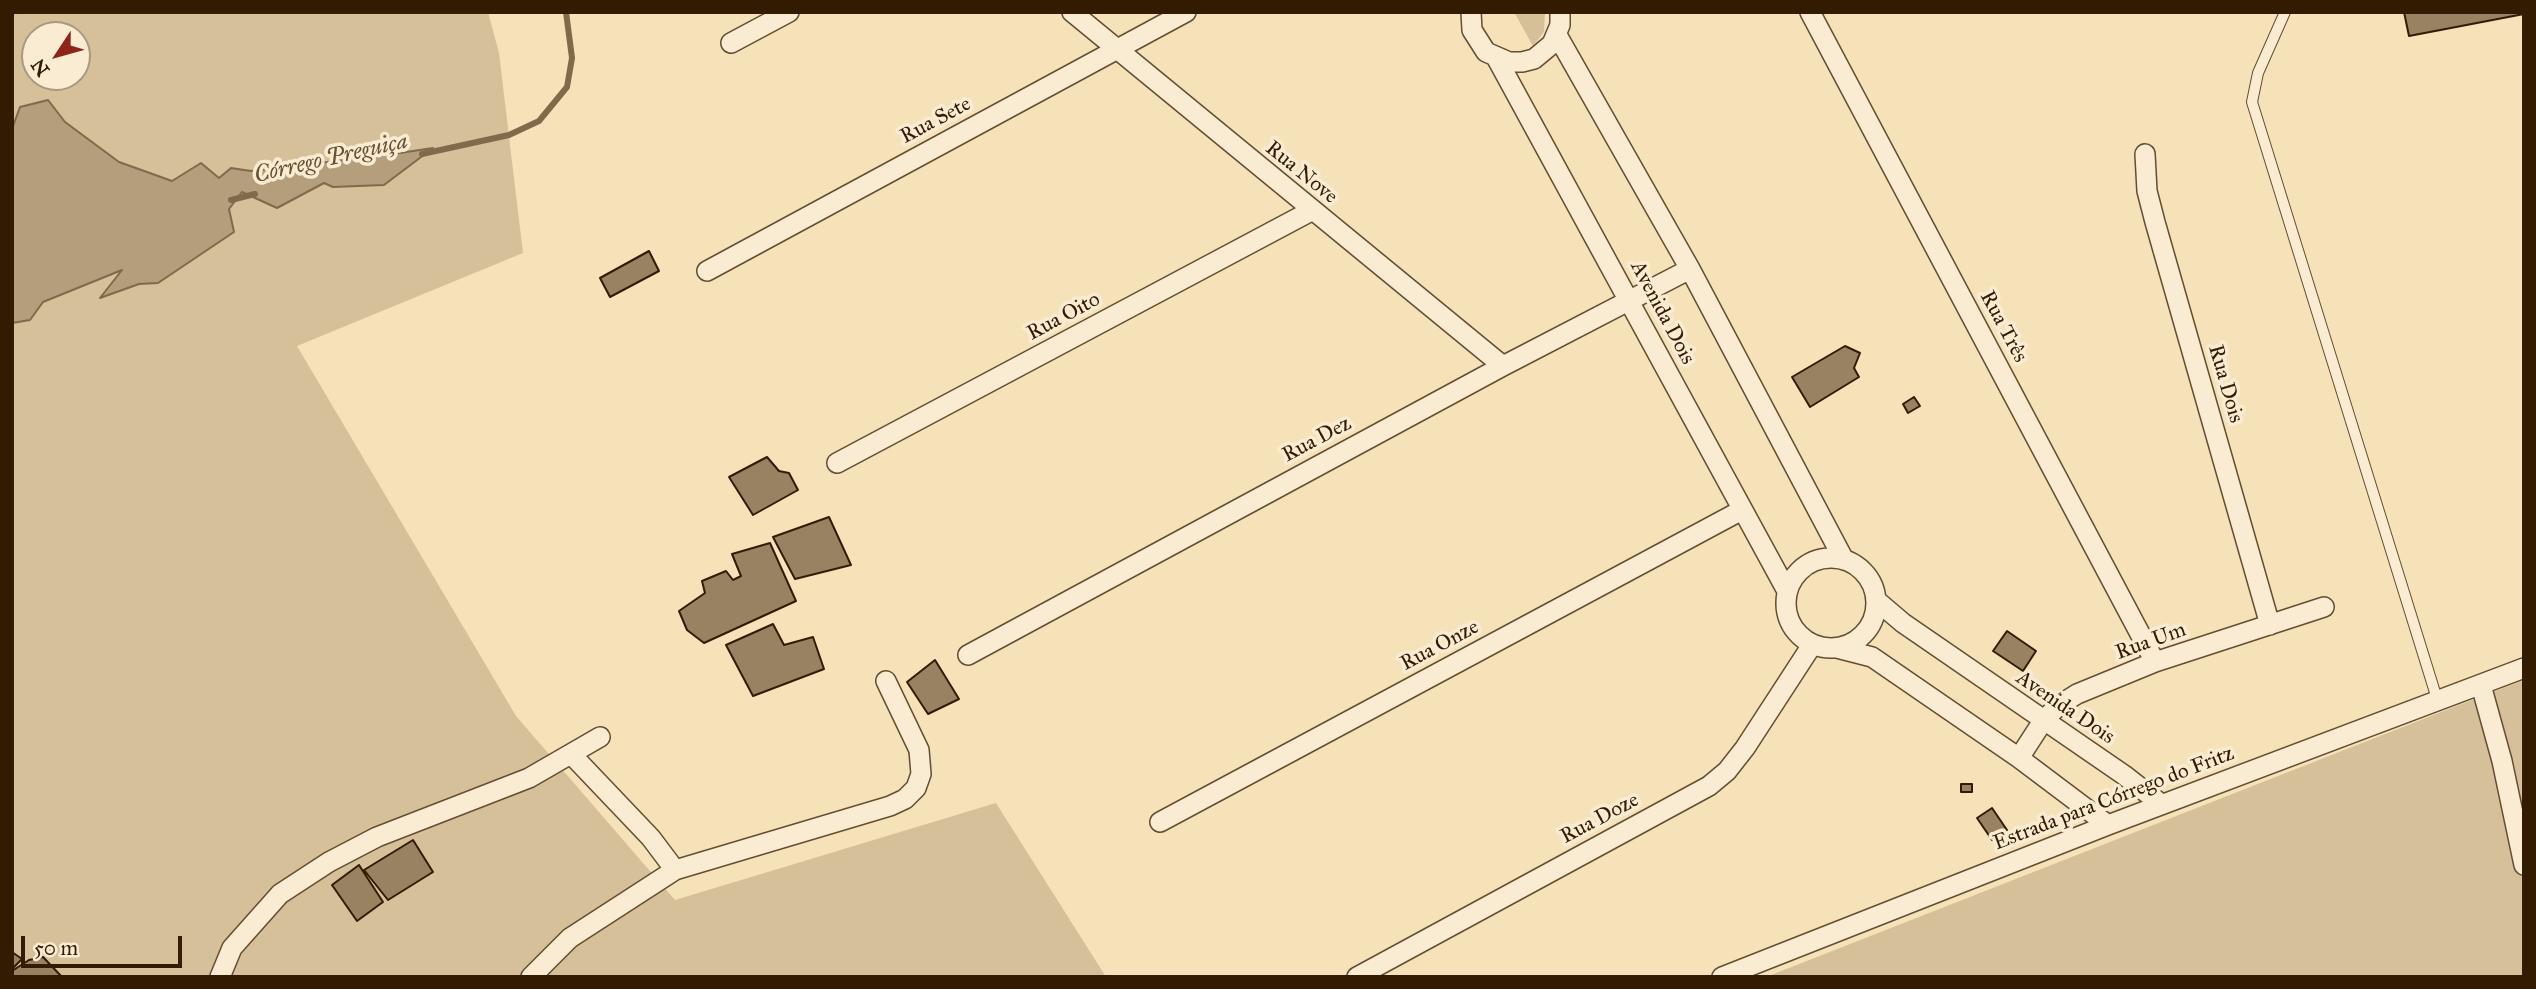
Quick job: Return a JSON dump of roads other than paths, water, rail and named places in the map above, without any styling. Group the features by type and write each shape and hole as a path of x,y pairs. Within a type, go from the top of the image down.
{"street":[{"path":"731,43 789,12"},
{"name":"Rua Nove","path":"1072,12 1503,366"},
{"name":"Rua Sete","path":"707,271 1186,12"},
{"name":"Avenida Dois","path":"1471,12 1477,42 1497,59 1787,591 1785,603 1793,628 1812,645"},
{"path":"1497,59 1509,62 1534,59 1545,52 1557,35 1560,12"},
{"name":"Rua Três","path":"1810,12 2155,662"},
{"name":"Avenida Dois","path":"1557,35 1690,269 1844,560 1862,571 1869,580 1876,600 1903,623 2043,722 2124,775 2161,804"},
{"name":"Rua Dois","path":"2145,154 2147,191 2155,222 2270,625"},
{"name":"Rua Oito","path":"837,463 1311,211"},
{"name":"Rua Dez","path":"968,655 1503,366 1690,269"},
{"name":"Rua Onze","path":"1160,822 1742,510"},
{"path":"1787,591 1792,579 1811,562 1832,558 1844,560"},
{"path":"1837,648 1849,645 1867,630 1876,600"},
{"name":"Rua Um","path":"2019,758 2043,722 2058,706 2077,694 2155,662 2324,607"},
{"path":"1812,645 1872,657 2019,758 2108,824"},
{"name":"Rua Doze","path":"1357,977 1709,786 1727,771 1745,748 1812,645"},
{"name":"Estrada para Córrego do Fritz","path":"1722,977 2108,824 2524,668"},
{"path":"531,977 570,938 675,870 890,806 916,788 921,774 919,750 886,681"},
{"path":"2481,685 2502,761 2524,865"},
{"path":"220,977 232,948 280,894 328,862 377,837 529,778 600,737"},
{"path":"572,755 651,838 675,870"}],"lane":[{"path":"2285,12 2258,73 2252,102 2438,702"}],"waterway":[{"name":"Córrego Preguiça","path":"422,154 509,135 539,121 567,87 572,58 566,12"},
{"name":"Córrego Preguiça","path":"231,200 255,194"}]}
